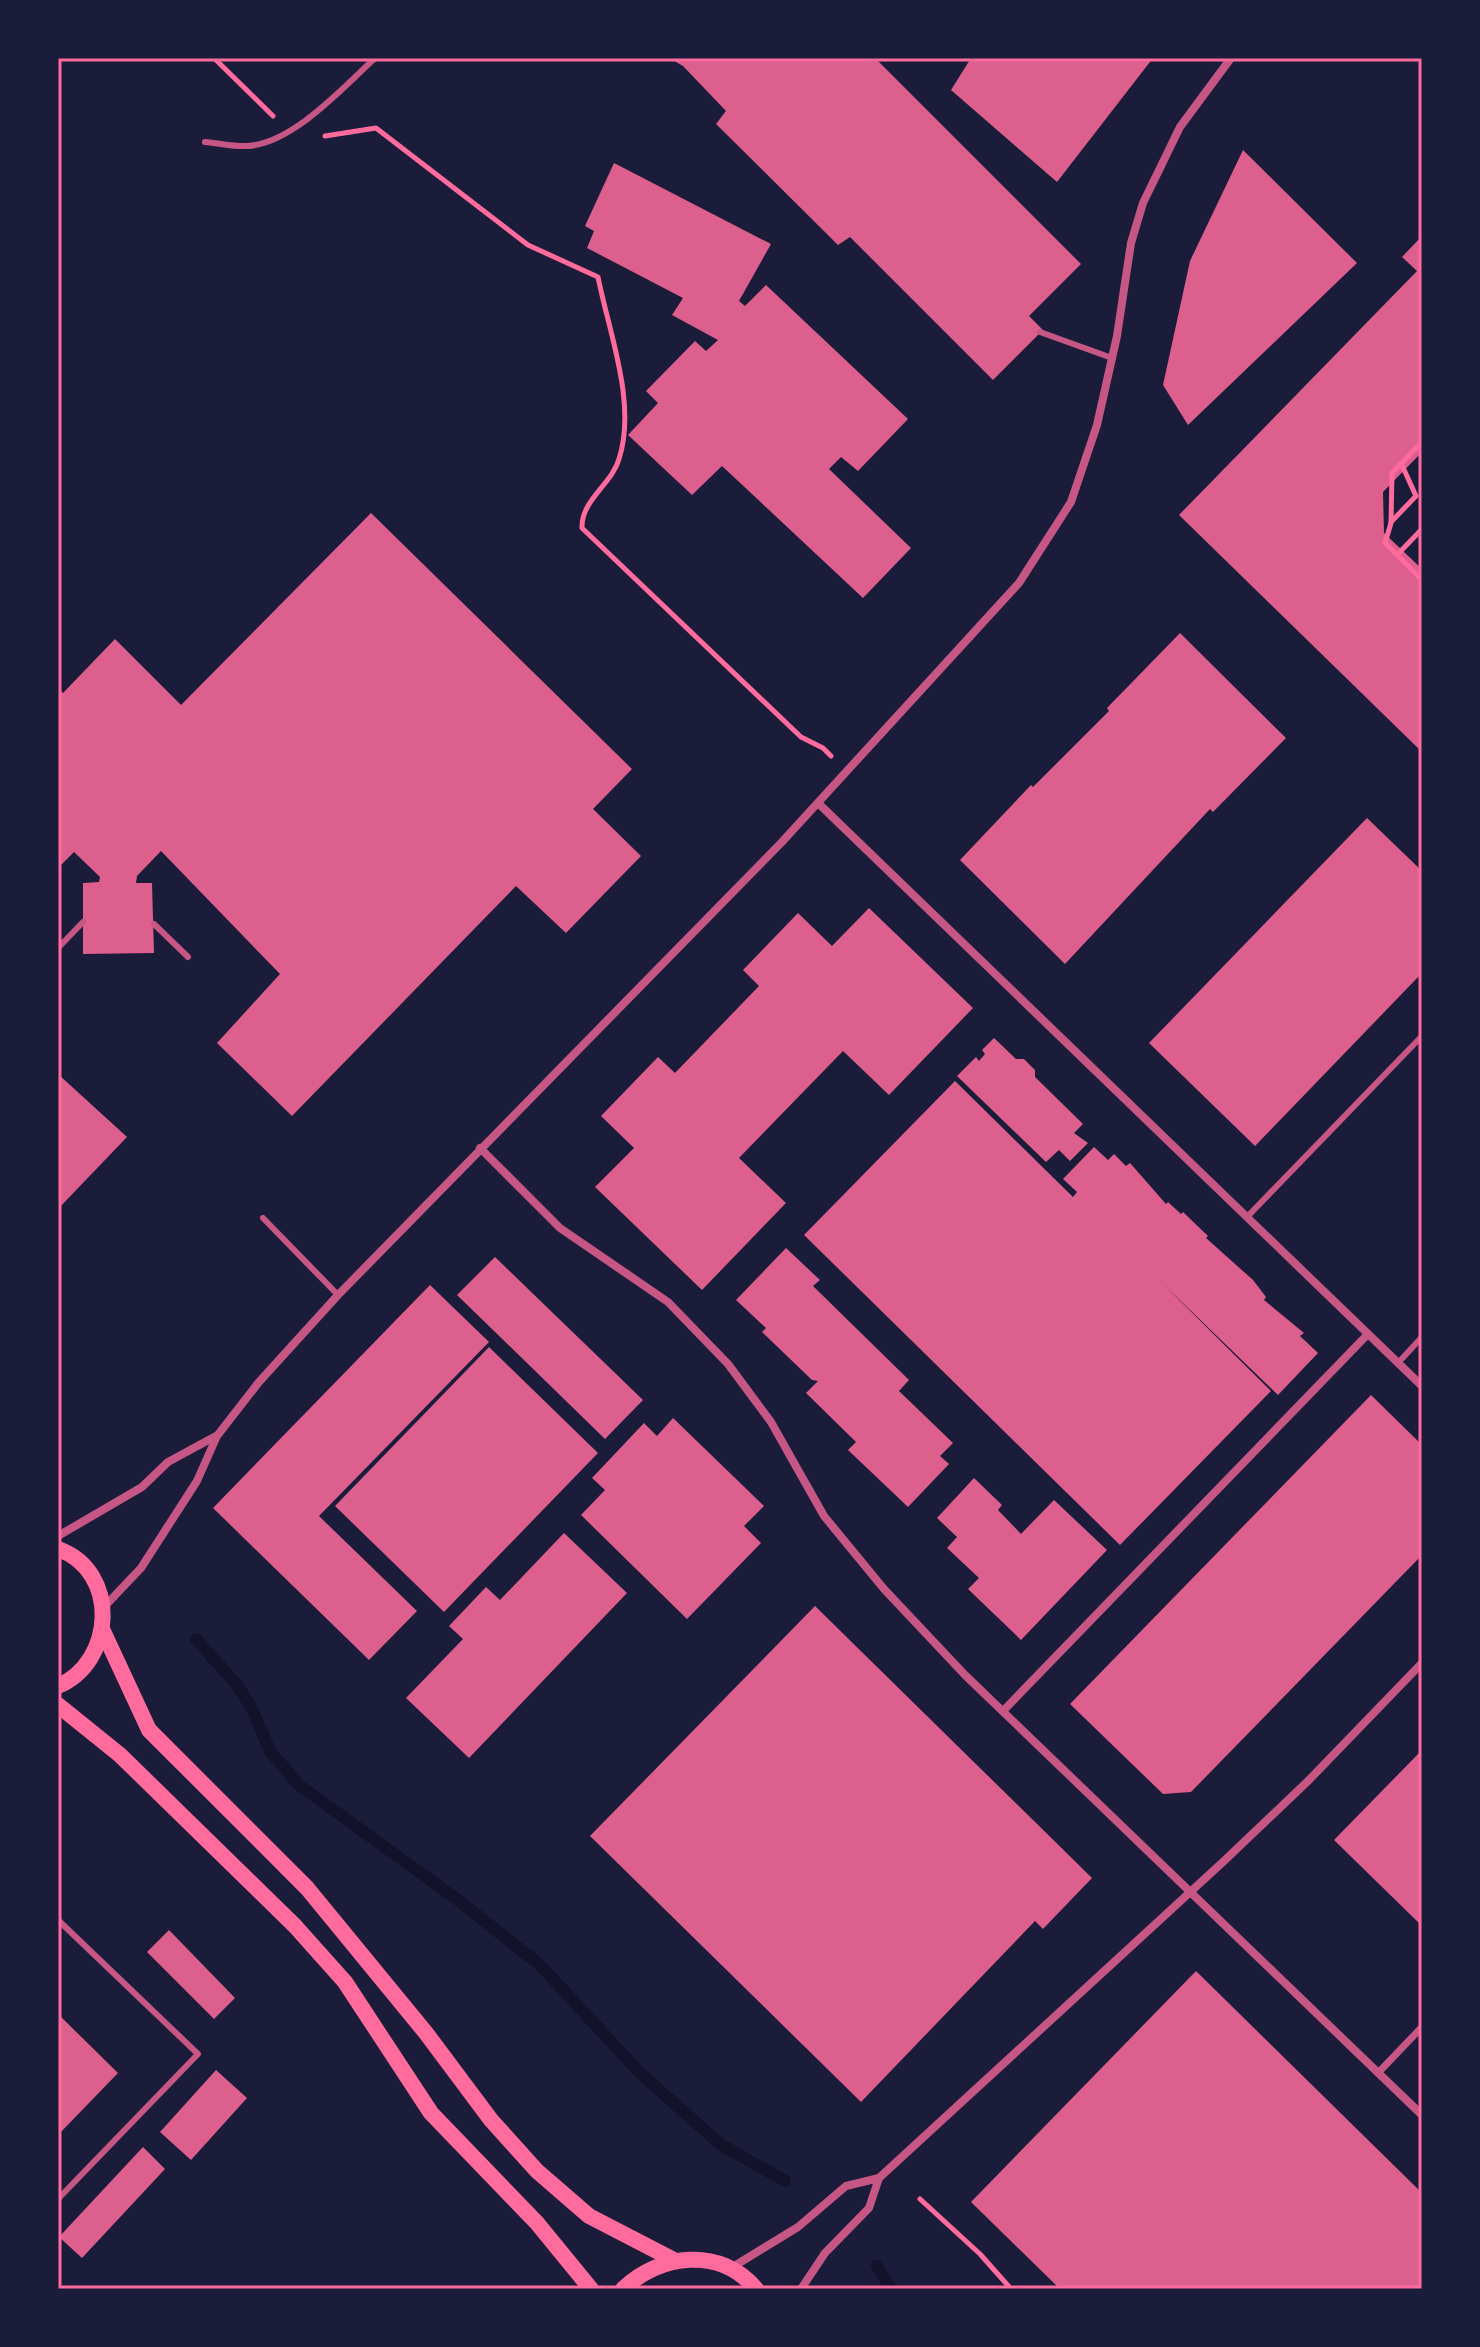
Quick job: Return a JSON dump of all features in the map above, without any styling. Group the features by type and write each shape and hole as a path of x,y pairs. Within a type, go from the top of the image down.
{"main road":[{"path":"58,1549 83,1566 97,1585 104,1607 103,1631 95,1653 81,1672 58,1686"},
{"path":"103,1631 157,1740 307,1888 537,2171 589,2216 674,2260"},
{"path":"58,1705 131,1765 295,1926 345,1982 431,2113 537,2223 591,2289"},
{"path":"623,2289 647,2270 674,2260 702,2259 730,2268 756,2289"}],"street":[{"path":"104,1607 141,1568 197,1481 217,1436 338,1295 818,803 1019,583 1071,502 1097,425 1112,358 1131,243 1143,203 1180,127 1231,58"},
{"path":"818,803 1422,1386"},
{"path":"480,1148 560,1228 668,1302 728,1364 771,1422 824,1516 884,1589 965,1675 1422,2115"},
{"path":"1004,1710 1368,1334"},
{"path":"58,1536 142,1487 168,1462 217,1436"},
{"path":"730,2268 798,2227 846,2186 879,2178 1192,1891 1309,1780 1422,1663"},
{"path":"1378,2073 1422,2027"},
{"path":"801,2289 825,2253 869,2208 879,2178"}],"lane":[{"path":"205,142 250,146 288,131 315,113 375,58"},
{"path":"1040,332 1112,358"},
{"path":"58,948 83,922"},
{"path":"154,924 188,957"},
{"path":"1247,1217 1422,1036"},
{"path":"263,1218 338,1295"},
{"path":"1398,1363 1422,1337"},
{"path":"58,1920 198,2054 58,2199"}],"path":[{"path":"214,58 298,141 376,128 528,245 598,277 624,404 619,460 582,516 582,528 801,737 823,748 831,756"},
{"path":"1422,442 1392,473 1391,523 1385,543 1422,580"},
{"path":"1391,523 1416,496 1401,463"},
{"path":"1397,555 1422,529"},
{"path":"920,2199 980,2254 1011,2289"}],"building":[{"path":"669,58 875,58 1081,264 1029,316 1043,330 993,380 850,237 838,245 716,124 726,111 683,66"},
{"path":"971,58 1153,58 1057,182 951,90"},
{"path":"1243,150 1357,263 1188,425 1163,385 1190,261"},
{"path":"614,163 771,244 739,301 745,306 766,285 908,419 858,471 841,457 829,469 911,548 863,598 722,466 692,495 628,435 658,403 646,391 695,341 706,351 718,340 672,315 683,298 587,248 594,231 585,226"},
{"path":"1422,236 1422,452 1383,492 1384,533 1422,569 1422,752 1179,515 1417,271 1402,257"},
{"path":"371,513 632,769 593,809 641,856 566,933 516,886 292,1116 217,1043 280,974 161,851 137,876 136,883 152,883 154,953 83,954 83,883 99,882 100,877 74,852 58,868 58,688 63,693 115,639 181,705"},
{"path":"1180,633 1286,738 1213,812 1210,809 1065,964 960,860 1031,785 1033,787 1109,711 1107,708"},
{"path":"1367,818 1422,871 1422,973 1255,1146 1149,1043"},
{"path":"869,908 973,1008 889,1095 843,1051 739,1158 786,1203 702,1290 595,1187 634,1148 601,1116 658,1057 675,1073 759,986 743,970 798,913 832,946"},
{"path":"994,1038 1016,1059 1024,1059 1035,1070 1035,1077 1083,1124 1074,1133 1088,1143 1070,1161 1059,1150 1046,1162 957,1076 976,1057 979,1061 985,1054 982,1050"},
{"path":"58,1074 127,1137 58,1209"},
{"path":"955,1081 1073,1197 1077,1192 1063,1179 1094,1147 1108,1160 1114,1154 1126,1166 1130,1163 1166,1204 1168,1202 1181,1214 1183,1212 1208,1236 1206,1238 1253,1280 1266,1297 1264,1300 1304,1333 1300,1336 1318,1353 1278,1395 1160,1281 1271,1391 1120,1545 804,1235"},
{"path":"786,1248 820,1280 813,1286 909,1380 899,1391 953,1443 940,1456 949,1464 908,1507 848,1450 856,1442 806,1393 818,1381 812,1380 762,1332 766,1328 736,1300"},
{"path":"495,1257 643,1400 605,1439 457,1295"},
{"path":"430,1285 489,1342 319,1516 417,1611 369,1660 213,1508"},
{"path":"489,1347 598,1453 444,1612 335,1506"},
{"path":"1371,1395 1422,1445 1422,1555 1191,1792 1163,1794 1070,1704"},
{"path":"673,1418 764,1506 744,1526 761,1543 687,1619 581,1515 605,1490 592,1478 644,1423 657,1436"},
{"path":"974,1478 1002,1505 998,1510 1021,1534 1054,1500 1107,1550 1021,1640 968,1589 979,1578 947,1548 957,1537 937,1518"},
{"path":"564,1533 627,1593 469,1758 406,1698 463,1639 449,1626 486,1587 500,1600"},
{"path":"815,1606 1092,1878 1043,1929 1035,1921 861,2102 590,1836"},
{"path":"1422,1750 1422,1926 1334,1840"},
{"path":"169,1930 235,1998 214,2019 147,1952"},
{"path":"1196,1971 1422,2193 1422,2289 1060,2289 971,2202"},
{"path":"58,2014 118,2073 58,2135"},
{"path":"216,2070 247,2098 191,2160 160,2132"},
{"path":"143,2147 165,2169 82,2258 59,2237"}],"waterway":[{"path":"196,1639 237,1685 251,1707 270,1751 299,1785 458,1900 540,1965 639,2072 720,2144 785,2181"},
{"path":"877,2266 891,2289"}]}
